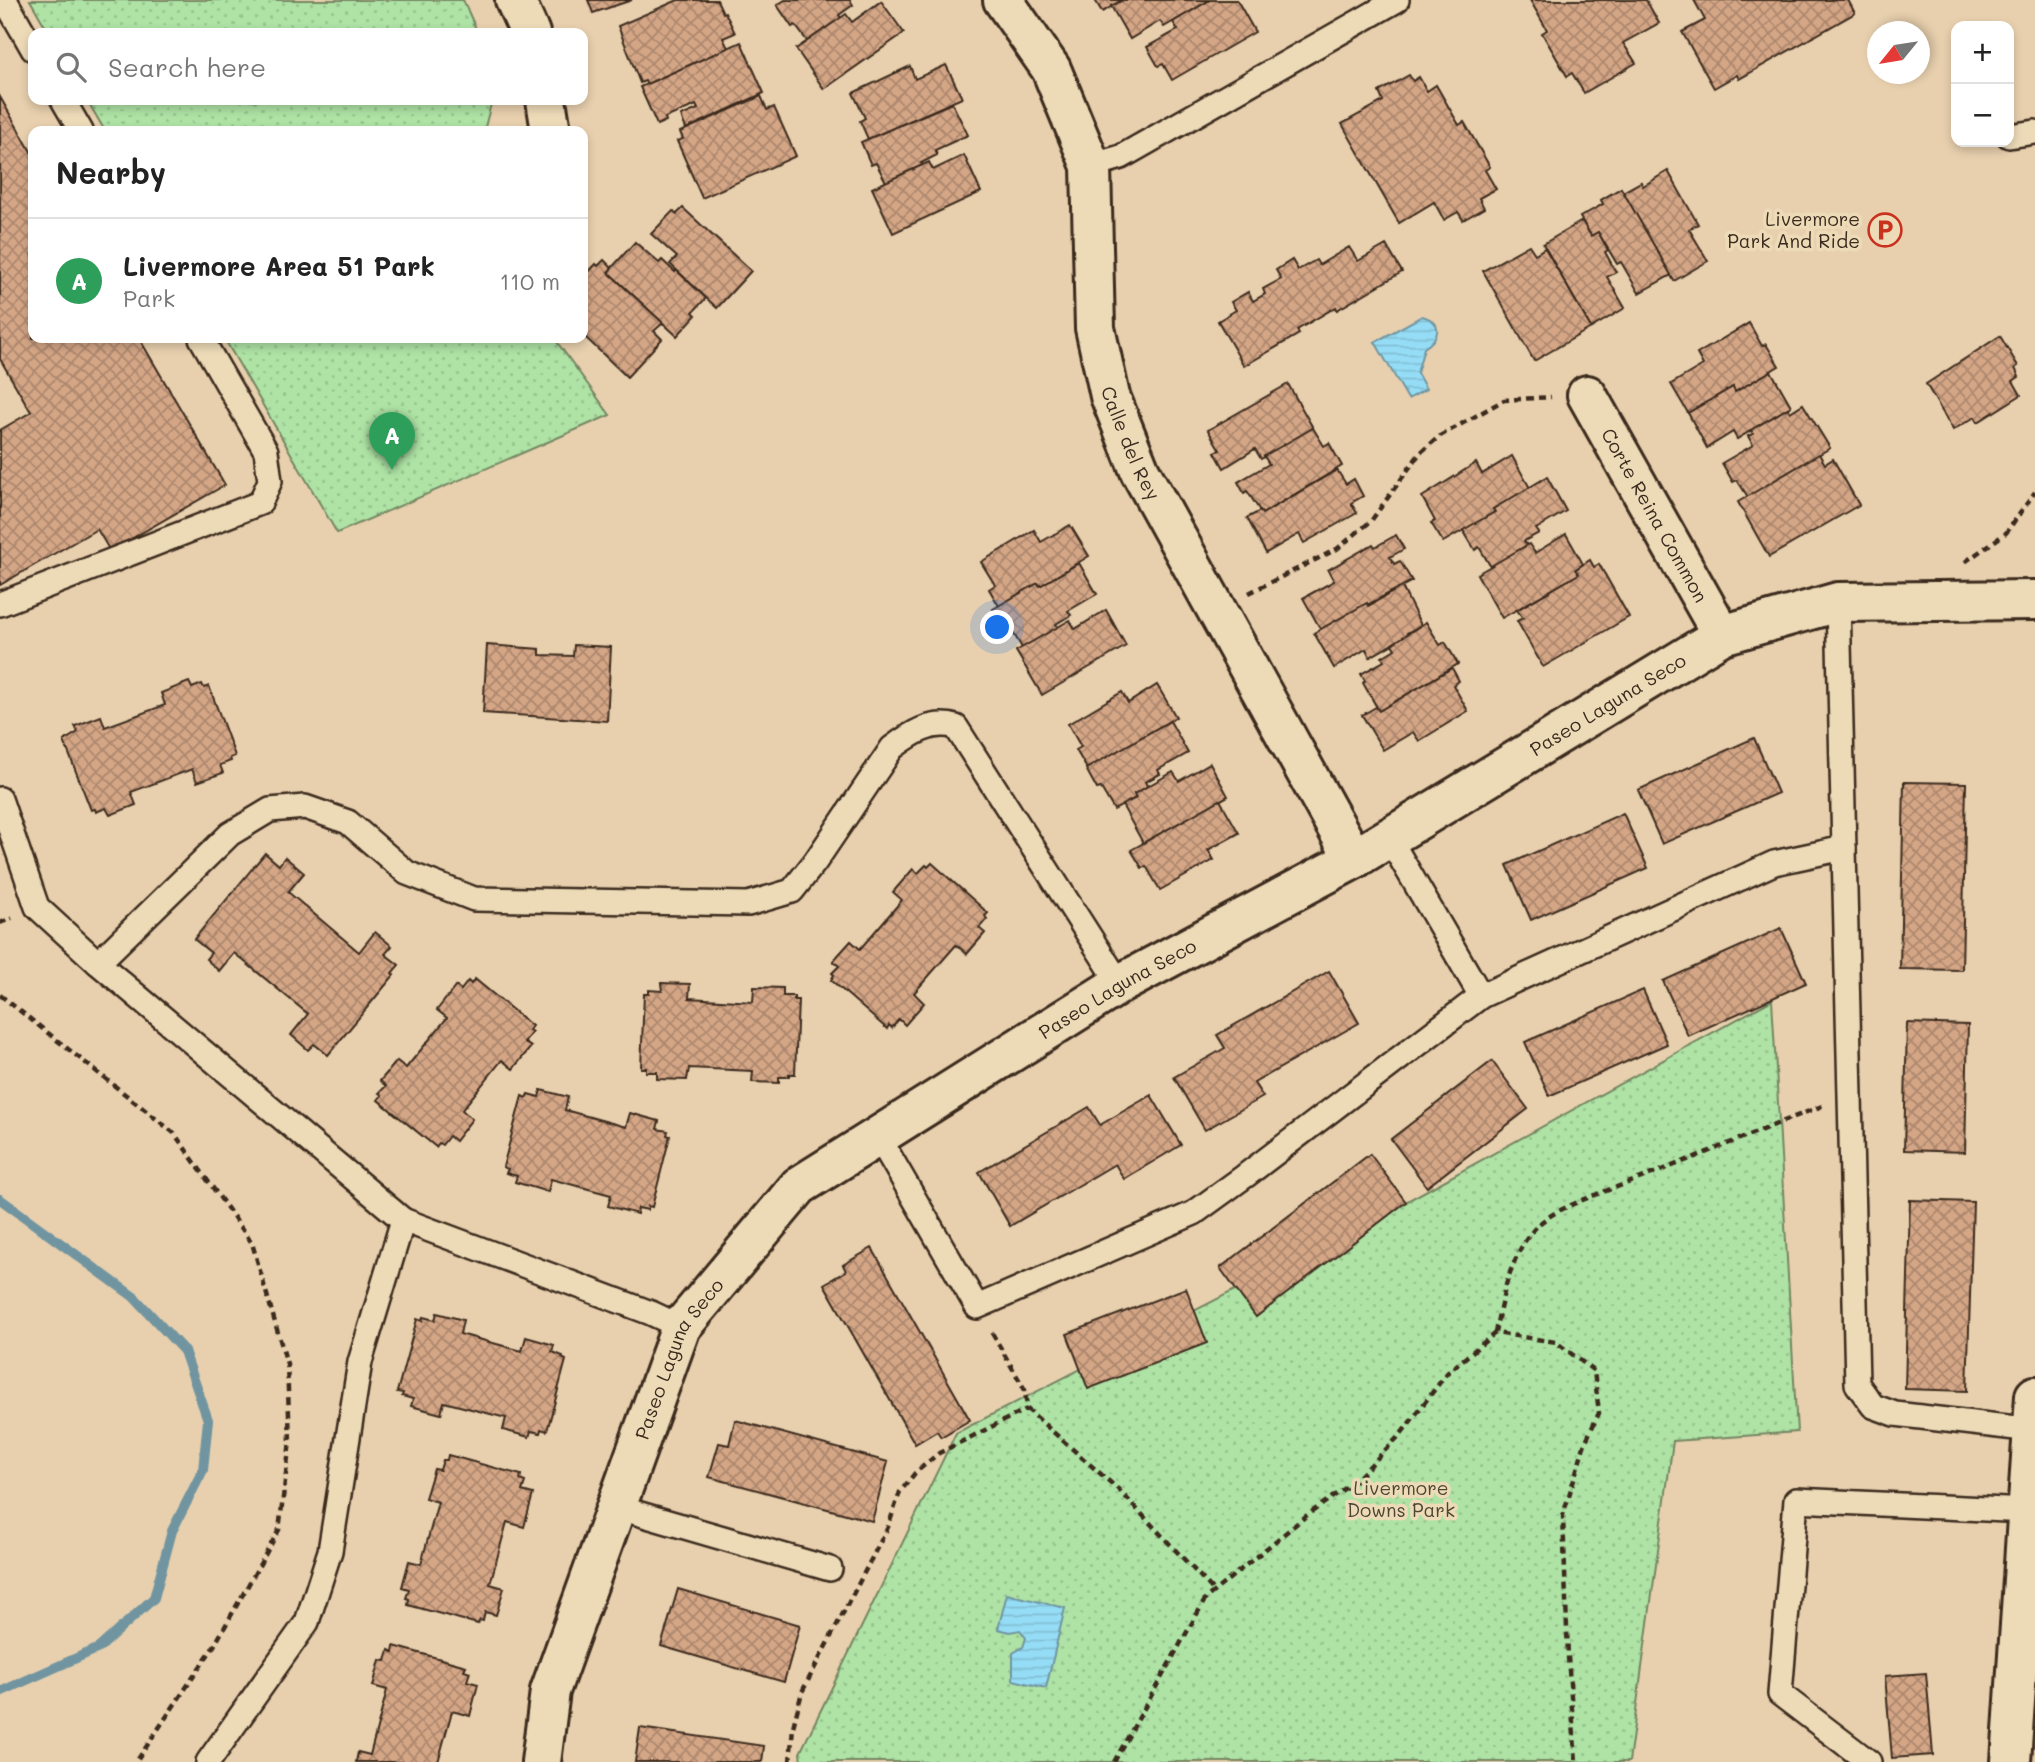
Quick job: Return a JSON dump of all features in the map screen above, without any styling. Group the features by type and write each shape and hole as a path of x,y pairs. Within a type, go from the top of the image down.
{"street":[{"path":"514,0 528,28"},
{"name":"Calle del Rey","path":"1003,0 1051,69 1091,166 1095,328 1110,396 1140,471 1354,859"},
{"path":"547,105 550,126"},
{"name":"Corte Reina Common","path":"1587,395 1722,635"},
{"name":"Paseo Laguna Seco","path":"541,1762 550,1691 681,1327 799,1185 1120,984 1354,859 1722,635 1838,602 2035,600"},
{"path":"2011,1762 2034,1413"}],"lane":[{"path":"5,0 28,40"},
{"path":"1091,166 1121,157 1397,0"},
{"path":"66,105 78,126"},
{"path":"2014,135 2035,132"},
{"path":"0,604 260,503 270,481 266,451 204,343"},
{"path":"1838,602 1857,1384 1873,1406 1895,1414 2034,1413"},
{"path":"98,963 230,834 270,810 304,807 348,822 407,873 474,899 756,902 792,891 815,862 892,748 909,736 941,722 956,727 1120,984"},
{"path":"0,799 37,907 98,963 403,1220 651,1313 681,1327"},
{"path":"1389,838 1481,996"},
{"path":"878,1136 976,1307 1194,1213 1481,996 1774,863 1844,848"},
{"path":"208,1762 307,1622 330,1551 360,1363 403,1220"},
{"path":"1869,1762 1780,1694 1796,1500 2027,1511"},
{"path":"616,1507 830,1569"}],"path":[{"path":"1246,595 1337,549 1371,521 1420,453 1440,436 1504,400 1587,395"},
{"path":"1963,563 2006,533 2035,492"},
{"path":"0,995 174,1133 252,1243 287,1364 290,1441 279,1530 214,1646 136,1762"},
{"path":"1114,1762 1206,1598 1306,1516 1355,1481 1401,1434 1447,1373 1495,1332 1501,1298 1513,1268 1522,1248 1538,1225 1562,1210 1850,1094"},
{"path":"976,1307 1026,1390 1027,1409 1119,1490 1214,1591"},
{"path":"1495,1332 1556,1342 1594,1371 1600,1413 1585,1443 1563,1514 1568,1657 1576,1762"},
{"path":"790,1762 793,1727 802,1692 888,1527 900,1492 915,1473 939,1453 1027,1409"}],"green space":[{"path":"30,0 463,0 476,28 46,28"},
{"path":"90,105 491,105 485,126 102,126"},
{"path":"227,343 558,343 610,415 337,533"},
{"name":"Livermore Downs Park","path":"1772,1000 1797,1432 1673,1441 1629,1762 801,1762 800,1753 956,1433 1391,1210"}],"water":[{"path":"1422,316 1434,322 1437,330 1434,340 1424,348 1417,373 1426,389 1408,399 1375,342"},
{"path":"1007,1594 1065,1608 1046,1688 1013,1680 1013,1653 1023,1647 1026,1638 1020,1630 1010,1632 998,1629"}],"building":[{"path":"588,0 632,0 593,13"},
{"path":"678,0 717,0 735,33 723,38 728,48 647,84 645,81 640,83 618,26"},
{"path":"785,0 850,0 853,5 839,15 841,18 807,41 795,25 792,27 777,5"},
{"path":"1095,0 1123,0 1102,12"},
{"path":"1123,0 1210,0 1164,27 1160,21 1130,39 1111,6"},
{"path":"1210,0 1237,0 1255,32 1172,80 1163,64 1158,66 1147,47 1178,30 1173,22"},
{"path":"1530,0 1646,0 1659,23 1623,43 1636,63 1584,93 1572,73 1567,76 1542,33 1547,30"},
{"path":"1694,0 1848,0 1855,13 1739,79 1737,75 1714,88 1682,32 1705,20"},
{"path":"881,1 904,33 824,89 796,49 846,14 852,22"},
{"path":"741,42 764,93 686,129 681,116 698,109 696,105 665,118 666,121 657,125 640,87"},
{"path":"946,65 962,98 868,139 860,121 865,118 853,93 910,66 915,79"},
{"path":"1409,75 1413,81 1419,77 1427,91 1436,85 1459,125 1464,122 1490,167 1485,170 1496,189 1479,198 1484,208 1463,220 1458,212 1444,220 1434,202 1399,223 1342,124 1383,101 1379,92"},
{"path":"761,96 767,110 774,107 796,156 702,198 677,141 683,139 680,132"},
{"path":"0,97 28,146 28,343 142,343 225,485 110,551 97,529 0,585 0,430 31,412 0,359"},
{"path":"952,103 968,135 935,150 937,155 921,163 923,165 886,182 876,163 871,165 861,142"},
{"path":"964,155 981,192 893,233 872,188 929,162 933,170"},
{"path":"1668,171 1698,224 1689,229 1708,261 1674,281 1623,192 1641,182 1643,186"},
{"path":"1621,188 1671,275 1639,293 1621,262 1617,264 1598,232 1591,236 1580,217 1603,204 1601,200"},
{"path":"683,208 751,271 717,308 670,264 677,257 651,234 673,211 677,214"},
{"path":"1582,221 1591,236 1598,232 1608,250 1605,252 1616,272 1607,277 1625,308 1591,328 1543,244"},
{"path":"635,242 659,263 662,260 675,272 676,270 706,298 693,312 696,315 677,336 608,272"},
{"path":"1386,245 1402,272 1297,330 1299,334 1244,366 1218,321 1236,310 1231,302 1248,292 1253,301 1265,294 1263,289 1281,279 1276,270 1292,260 1298,270 1316,260 1319,265 1349,247 1358,261"},
{"path":"1529,245 1535,254 1545,248 1591,328 1534,361 1483,271"},
{"path":"604,260 612,268 608,272 663,323 654,331 662,339 627,377 588,340 588,273 596,264 598,266"},
{"path":"1749,323 1762,346 1766,344 1779,366 1735,392 1733,387 1688,413 1671,384 1703,365 1697,354"},
{"path":"2000,336 2018,366 2015,368 2019,377 2013,381 2021,395 1978,422 1975,417 1953,430 1926,384"},
{"path":"1771,371 1791,406 1737,439 1733,432 1707,448 1688,413 1733,387 1735,392"},
{"path":"1288,384 1313,428 1261,459 1255,449 1224,468 1215,452 1220,450 1208,430"},
{"path":"1803,404 1830,448 1748,497 1737,480 1733,482 1722,463 1753,445 1748,436 1753,434 1751,430 1788,408 1790,412"},
{"path":"1313,428 1324,446 1329,443 1342,466 1262,514 1238,482 1269,464 1264,456"},
{"path":"1819,454 1825,464 1833,459 1859,505 1769,557 1738,502"},
{"path":"1512,456 1530,488 1443,542 1431,523 1435,521 1422,497 1476,463 1482,474"},
{"path":"1337,470 1346,484 1354,479 1363,496 1351,503 1357,513 1304,543 1299,534 1266,553 1247,518 1260,511 1262,514"},
{"path":"1547,477 1566,511 1536,529 1539,533 1524,541 1527,545 1491,567 1479,547 1475,550 1463,530"},
{"path":"1070,525 1089,556 1040,586 1038,583 999,606 989,589 995,585 981,562 1034,530 1041,542"},
{"path":"1566,534 1583,564 1576,569 1579,574 1502,618 1477,574 1529,544 1535,553"},
{"path":"1396,535 1404,549 1390,557 1394,564 1400,561 1412,581 1321,630 1303,598 1334,581 1328,570 1373,544 1375,547"},
{"path":"1590,560 1594,567 1599,564 1629,617 1543,667 1517,621 1523,618 1517,610 1579,574 1576,569"},
{"path":"1079,563 1097,594 1068,611 1071,615 1056,624 1058,627 1022,648 1011,629 1006,632 993,609"},
{"path":"1402,587 1421,625 1370,657 1366,649 1334,668 1314,633"},
{"path":"1106,610 1126,646 1042,695 1016,651 1070,620 1075,629"},
{"path":"1426,622 1440,645 1445,642 1458,664 1379,711 1363,683 1365,681 1361,674 1384,661 1382,657 1395,649 1392,644"},
{"path":"487,645 540,649 540,655 573,656 574,645 611,647 607,721 483,713"},
{"path":"1452,668 1459,681 1453,685 1468,711 1419,741 1413,732 1383,750 1362,715 1376,707 1379,711"},
{"path":"189,682 192,688 202,684 204,688 209,686 235,756 230,758 231,761 220,765 223,773 197,782 192,769 131,792 136,805 110,815 106,808 96,812 95,809 91,810 64,741 78,732 75,726 101,716 105,727 165,705 161,693"},
{"path":"1157,685 1176,717 1087,769 1076,750 1081,747 1068,724 1122,692 1128,703"},
{"path":"1170,721 1188,753 1158,770 1160,774 1145,782 1148,787 1134,794 1136,798 1114,810 1101,788 1097,789 1086,769"},
{"path":"1754,738 1778,793 1662,844 1638,790"},
{"path":"1210,763 1228,796 1143,843 1122,805 1136,798 1134,794 1173,772 1179,781"},
{"path":"1904,782 1966,783 1962,970 1900,969"},
{"path":"1220,800 1239,833 1208,850 1214,860 1160,890 1146,866 1142,868 1131,850"},
{"path":"1623,813 1648,868 1531,920 1507,865"},
{"path":"265,853 279,865 285,857 304,873 288,892 359,952 375,932 392,946 385,954 399,965 392,973 394,975 328,1055 314,1044 308,1050 291,1035 308,1014 234,953 219,971 206,959 211,953 194,939"},
{"path":"932,863 988,913 985,916 987,919 979,928 985,933 967,954 956,945 914,993 924,1003 905,1025 899,1019 892,1028 889,1025 887,1029 831,980 834,975 832,973 839,966 833,961 851,941 860,949 902,900 893,892 913,869 918,873"},
{"path":"1781,928 1806,983 1688,1036 1663,981"},
{"path":"1329,971 1359,1023 1254,1083 1263,1097 1205,1130 1174,1077 1225,1048 1217,1035"},
{"path":"475,979 532,1026 529,1030 532,1032 524,1042 531,1047 513,1069 502,1060 462,1110 472,1119 455,1141 449,1136 442,1145 439,1143 436,1147 378,1100 382,1095 379,1093 386,1086 380,1081 397,1061 406,1068 447,1018 437,1010 456,986 461,990 468,981 471,984"},
{"path":"661,983 690,984 689,998 753,1002 754,987 783,988 783,996 794,996 794,1000 798,1000 795,1074 779,1077 779,1083 752,1082 753,1071 689,1068 687,1080 657,1079 657,1072 646,1072 646,1068 641,1068 644,994 649,994 649,990 662,991"},
{"path":"1643,990 1667,1044 1549,1096 1525,1042"},
{"path":"1907,1023 1968,1025 1965,1152 1904,1150"},
{"path":"1492,1061 1528,1109 1427,1187 1391,1139"},
{"path":"541,1090 568,1097 565,1110 626,1127 630,1113 659,1121 657,1129 668,1131 667,1135 670,1136 652,1207 648,1206 648,1210 638,1208 637,1214 608,1206 611,1195 551,1179 548,1192 515,1182 517,1176 506,1173 508,1169 503,1167 522,1096 526,1098 528,1094 539,1097"},
{"path":"1151,1095 1181,1145 1124,1179 1115,1164 1010,1226 979,1172 1089,1107 1100,1125"},
{"path":"1370,1154 1406,1202 1256,1317 1220,1268"},
{"path":"1910,1200 1973,1202 1967,1391 1905,1389"},
{"path":"872,1248 970,1420 941,1437 937,1431 915,1444 824,1284 846,1271 843,1265"},
{"path":"1186,1288 1207,1343 1088,1389 1067,1334"},
{"path":"437,1313 463,1320 460,1334 522,1351 526,1337 554,1345 552,1352 566,1360 547,1431 531,1431 529,1437 503,1430 506,1418 444,1402 441,1414 411,1406 413,1399 397,1392 417,1319 422,1321 423,1317 435,1320"},
{"path":"735,1420 888,1462 872,1521 709,1477 719,1443 729,1445"},
{"path":"448,1455 521,1475 520,1480 525,1482 522,1491 533,1494 524,1527 507,1522 490,1584 504,1588 496,1615 485,1612 483,1621 480,1620 478,1624 408,1605 409,1599 406,1598 409,1589 402,1587 409,1561 421,1564 438,1502 425,1498 434,1469 440,1470"},
{"path":"678,1589 800,1625 784,1682 661,1646"},
{"path":"394,1646 466,1666 464,1670 470,1672 467,1681 478,1684 470,1716 452,1711 438,1762 356,1762 358,1752 370,1755 387,1690 373,1686 380,1660 386,1661 389,1650 393,1652"},
{"path":"1926,1673 1933,1755 1892,1758 1885,1676"},
{"path":"640,1728 764,1746 762,1762 635,1762"}],"waterway":[{"path":"0,1199 134,1297 184,1351 208,1420 203,1470 172,1531 154,1598 99,1648 0,1692"}],"place":[{"name":"Livermore Park And Ride","path":"1885,230"},
{"name":"Livermore Area 51 Park","path":"392,470"}]}
